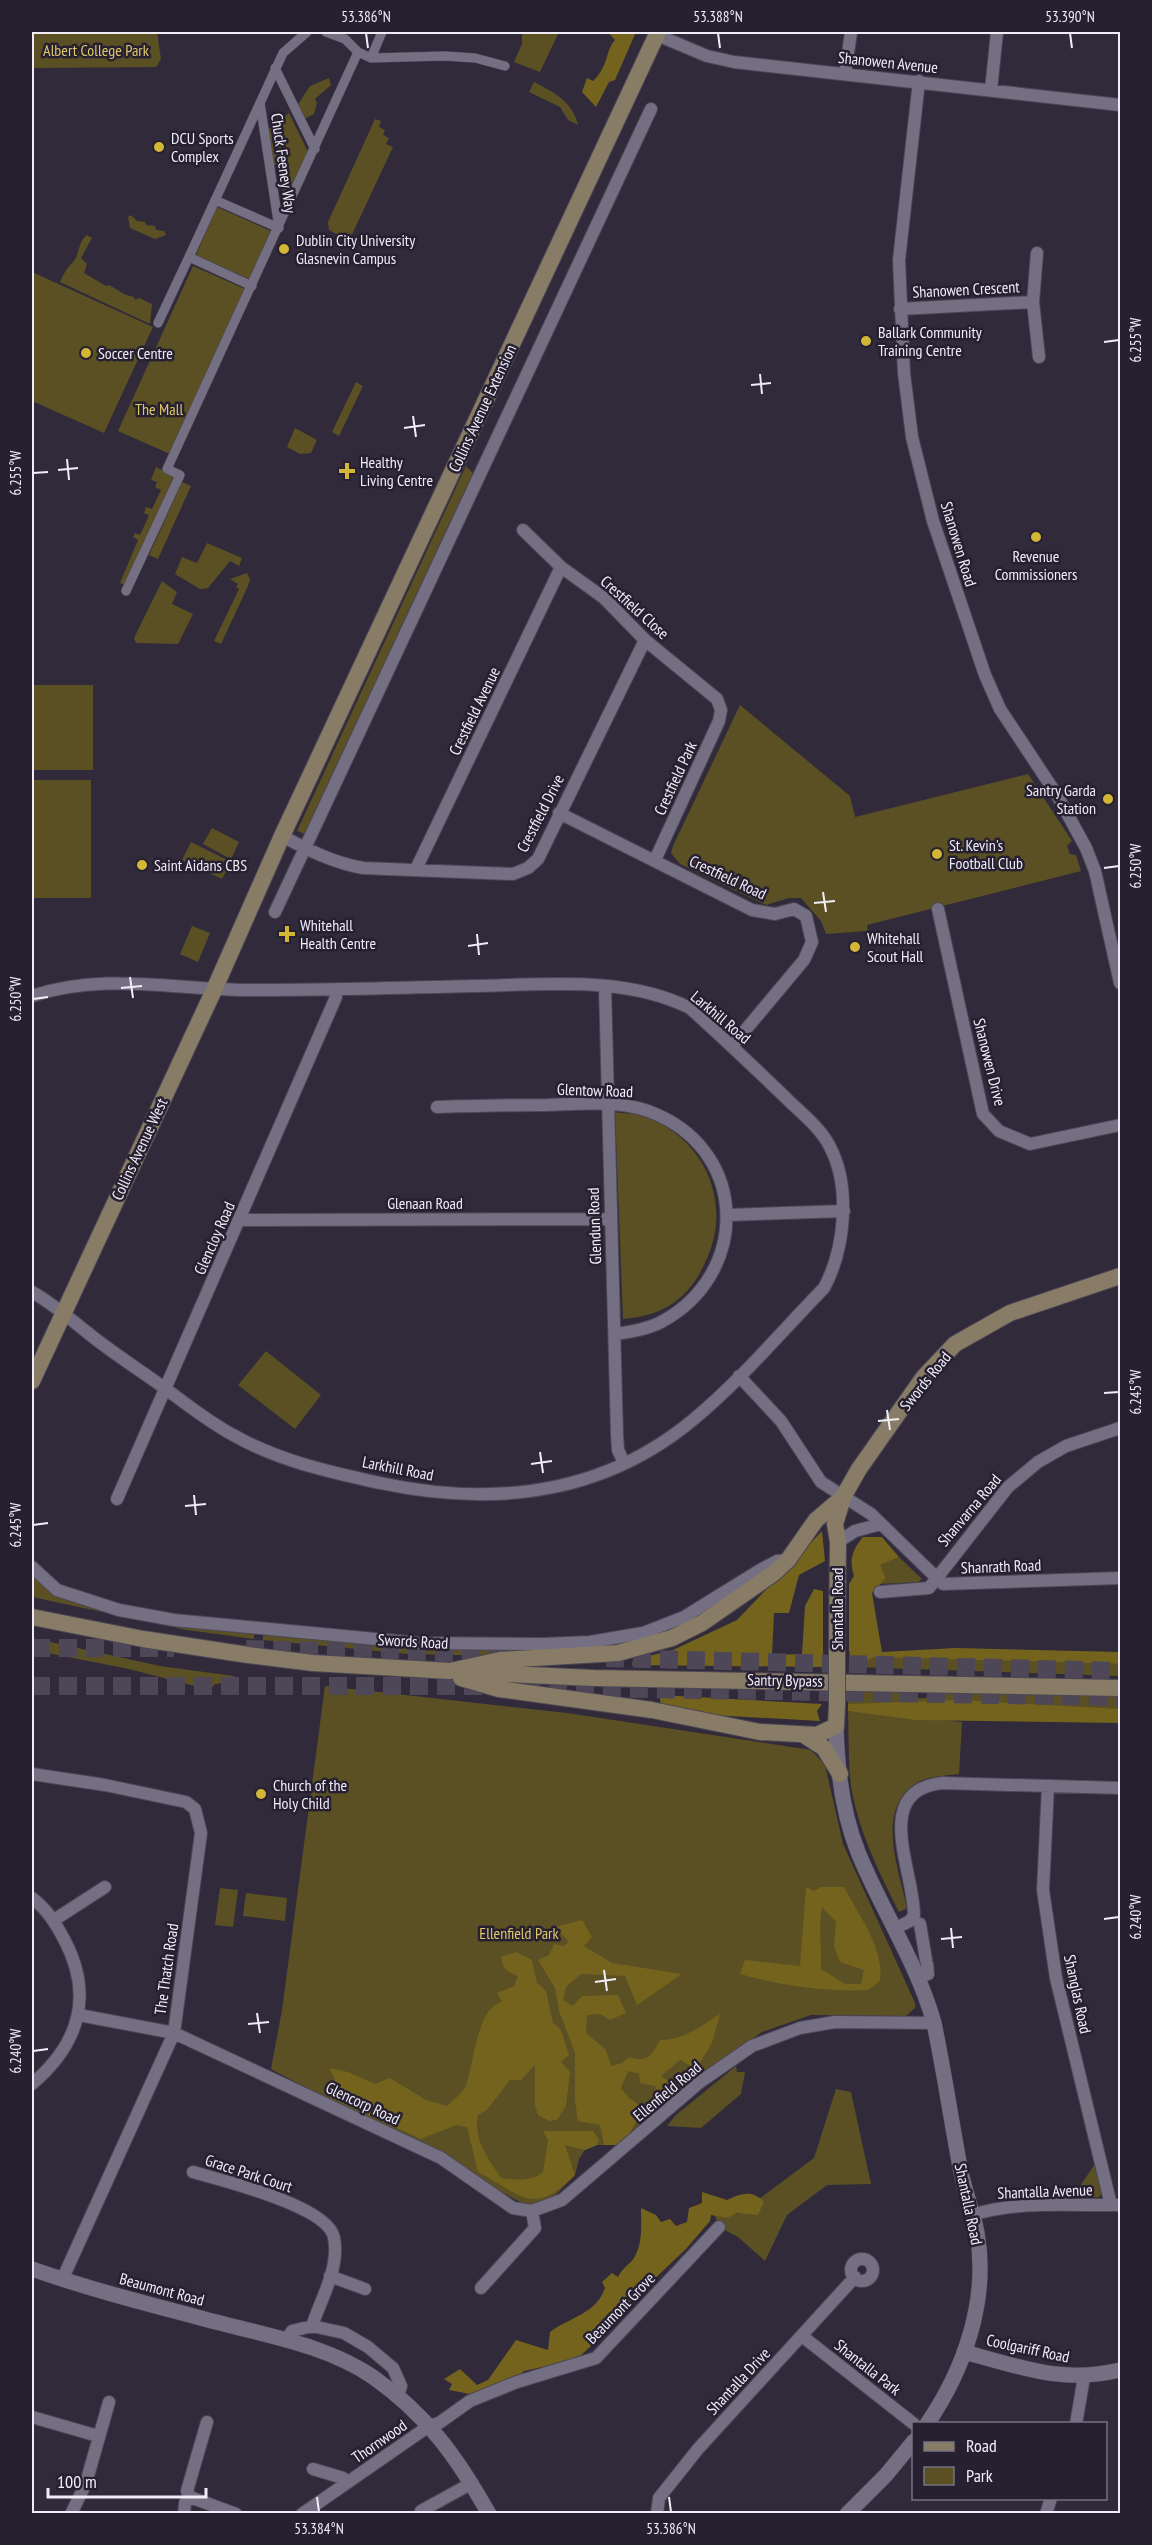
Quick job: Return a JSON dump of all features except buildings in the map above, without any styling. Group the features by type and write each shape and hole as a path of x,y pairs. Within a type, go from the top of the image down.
{"main road":[{"name":"Collins Avenue Extension","path":"247,916 282,836 658,33"},
{"name":"Collins Avenue West","path":"32,1381 247,916"},
{"name":"Swords Road","path":"32,1617 143,1639 248,1655 313,1663 450,1671 500,1660 618,1653 672,1638 702,1623 774,1573 788,1560 816,1520 843,1497 860,1468 923,1378 955,1344 1010,1313 1120,1276"},
{"name":"Shantalla Road","path":"836,1726 838,1542 835,1524 843,1497"},
{"name":"Swords Road","path":"450,1671 464,1680 499,1689 652,1710 760,1732 817,1735 836,1726"},
{"name":"Santry Bypass","path":"450,1671 593,1678 1120,1688"},
{"path":"804,1735 824,1749 840,1774"}],"street":[{"path":"158,323 283,53 308,32"},
{"path":"326,32 345,39 358,52 371,58 444,56 476,58 505,66"},
{"path":"371,58 382,32"},
{"path":"845,74 851,32"},
{"path":"991,90 997,32"},
{"name":"Shanowen Avenue","path":"658,33 707,56 734,62 1120,105"},
{"path":"126,591 180,475 167,469 358,52"},
{"path":"275,69 315,149"},
{"name":"Shanowen Road","path":"920,81 899,260 900,309 912,437 943,554 985,675 1000,709 1057,795 1086,848 1095,871 1118,956 1120,983"},
{"name":"Chuck Feeney Way","path":"260,103 279,228"},
{"name":"Collins Avenue Extension","path":"275,912 651,109"},
{"path":"215,200 279,228"},
{"name":"Shanowen Crescent","path":"1038,253 1033,302 1039,357"},
{"path":"189,256 252,286"},
{"name":"Shanowen Crescent","path":"900,309 1033,302"},
{"name":"Crestfield Close","path":"523,530 561,567 604,598 645,640 717,699 721,710"},
{"name":"Crestfield Avenue","path":"416,869 561,567"},
{"name":"Crestfield Drive","path":"282,836 345,865 363,868 513,874 528,868 538,860 645,640"},
{"name":"Crestfield Park","path":"655,860 719,721 721,710"},
{"name":"Crestfield Road","path":"560,813 752,910 776,914 794,909 806,916 813,942 804,960 732,1046"},
{"name":"Shanowen Drive","path":"938,909 983,1114 999,1131 1030,1144 1120,1125"},
{"name":"Larkhill Road","path":"32,996 56,988 94,982 141,982 214,990 574,984 638,990 673,1000 690,1008 808,1120 831,1147 844,1211 840,1246 831,1275 824,1288 739,1376 692,1420 659,1443 624,1463 584,1481 503,1496 429,1492 357,1478 270,1455 233,1436 32,1292"},
{"name":"Glendun Road","path":"605,987 606,1103 617,1436 618,1450 624,1463"},
{"name":"Glencloy Road","path":"117,1499 240,1220 336,997 337,989"},
{"name":"Glentow Road","path":"437,1107 606,1103 637,1106 676,1124 692,1137 714,1166 728,1215 724,1245 718,1263 698,1294 661,1322 615,1334"},
{"path":"728,1215 844,1211"},
{"name":"Glenaan Road","path":"240,1220 610,1219"},
{"path":"739,1376 781,1420 821,1482 843,1497"},
{"name":"Shanvarna Road","path":"937,1580 946,1564 1008,1487 1038,1462 1066,1446 1120,1428"},
{"name":"Shanrath Road","path":"843,1497 881,1524 943,1584 1120,1578"},
{"path":"838,1542 855,1532 881,1524"},
{"name":"Swords Road","path":"32,1567 57,1590 119,1610 174,1620 418,1643 543,1644 616,1640 652,1630 710,1602 770,1564 788,1560"},
{"path":"880,1592 929,1588 937,1580"},
{"name":"Shantalla Road","path":"836,1726 846,1812 856,1849 918,1978 934,2023 965,2195 972,2215 979,2251 979,2287 972,2327 950,2385 928,2422"},
{"name":"The Thatch Road","path":"32,1774 171,1797 195,1809 201,1833 174,2033 62,2280"},
{"path":"894,1929 910,1921 914,1915 900,1818 907,1802 923,1787 942,1783 1120,1788"},
{"name":"Shanglas Road","path":"1048,1786 1042,1890 1056,1978 1116,2205"},
{"path":"54,1920 105,1887"},
{"path":"32,1898 54,1920 70,1951 80,1983 79,2015 63,2052 32,2084"},
{"path":"918,1978 928,1974 920,1924"},
{"path":"906,1954 926,1957"},
{"name":"Glencorp Road","path":"79,2015 174,2033 441,2158 513,2208 532,2211"},
{"name":"Ellenfield Road","path":"532,2211 562,2200 700,2082 752,2046 800,2028 835,2022 934,2023"},
{"name":"Grace Park Court","path":"193,2172 268,2193 303,2209 326,2224 334,2236 335,2255 312,2326"},
{"name":"Shantalla Avenue","path":"972,2215 988,2210 1008,2208 1116,2205"},
{"path":"481,2288 535,2228 532,2211"},
{"name":"Beaumont Grove","path":"429,2426 439,2423 470,2402 517,2382 596,2358 720,2227"},
{"name":"Beaumont Road","path":"32,2270 286,2340 346,2362 371,2376 398,2396 429,2426 453,2452 489,2514"},
{"path":"330,2276 365,2289"},
{"name":"Shantalla Drive","path":"657,2514 659,2498 698,2449 855,2277"},
{"path":"286,2340 292,2331 312,2326 344,2333 368,2346 393,2368 401,2386 398,2396"},
{"name":"Shantalla Park","path":"802,2336 912,2422"},
{"name":"Coolgariff Road","path":"964,2352 1035,2371 1084,2377 1120,2370"},
{"path":"1076,2422 1084,2377"},
{"path":"71,2514 86,2484 109,2402"},
{"path":"32,2417 99,2436"},
{"path":"207,2422 187,2491 190,2497 236,2514"},
{"name":"Thornwood","path":"302,2514 319,2509 347,2483 429,2426"},
{"path":"847,2514 886,2475 912,2443"},
{"name":"Thornwood","path":"314,2469 343,2478 347,2483"},
{"path":"421,2511 472,2483"},
{"path":"184,2514 185,2503 190,2497"}],"green space":[{"name":"Albert College Park","path":"32,32 157,32 161,59 156,67 32,68"},
{"path":"522,32 559,32 540,72 514,62 522,44"},
{"path":"329,78 331,85 315,99 317,103 314,114 304,119 297,106 310,86"},
{"path":"534,82 562,99 572,110 578,125 568,120 560,107 529,92"},
{"path":"289,113 308,152 286,203 276,165 273,165 269,129"},
{"path":"375,119 381,121 379,127 385,130 383,135 389,138 386,144 393,147 349,241 329,230 328,222"},
{"path":"217,207 271,231 249,279 196,255"},
{"path":"131,215 137,221 155,226 156,230 164,231 166,235 155,239 130,228 128,217"},
{"path":"87,235 92,238 81,258 87,264 84,273 106,286 109,285 134,297 135,300 139,298 152,304 150,324 60,282"},
{"name":"The Mall","path":"193,266 245,289 170,454 118,431"},
{"name":"Soccer Centre","path":"32,272 153,327 104,433 32,401"},
{"path":"356,382 363,386 339,436 332,432"},
{"path":"295,428 317,440 311,453 300,454 287,447"},
{"path":"466,466 473,473 305,834 297,831"},
{"path":"156,467 174,476 125,585 120,583 138,540 133,537 135,533 140,535 149,515 144,513 146,507 152,509 161,490 155,487 157,482 151,480"},
{"path":"182,482 191,486 158,559 149,555"},
{"path":"207,543 242,558 239,566 230,561 208,588 200,589 175,574 182,557 197,563"},
{"path":"247,573 250,580 248,586 221,644 214,641 239,589 236,587 238,584 230,579"},
{"path":"162,581 177,592 172,604 193,614 178,644 136,643 134,638"},
{"path":"32,685 93,685 93,770 32,770"},
{"name":"St. Kevin's Football Club","path":"740,705 850,796 855,817 1028,774 1072,841 1067,846 1070,854 1076,855 1081,871 867,925 868,931 826,934 821,921 801,898 789,898 766,905 680,864 671,853 673,846"},
{"path":"32,780 91,780 91,898 32,898"},
{"path":"212,828 239,842 231,859 203,844"},
{"path":"191,842 231,862 222,879 182,860"},
{"path":"192,926 210,933 198,962 180,954"},
{"path":"615,1112 647,1117 668,1128 686,1143 700,1160 710,1180 715,1201 716,1223 712,1245 703,1267 683,1295 662,1310 623,1319"},
{"path":"266,1351 321,1395 295,1429 238,1385"},
{"path":"899,1557 922,1579 918,1582 880,1584 886,1578 879,1565"},
{"path":"32,1574 52,1591 182,1624 254,1634 254,1639 187,1630 32,1597"},
{"path":"263,1635 422,1648 558,1648 500,1656 409,1654 263,1640"},
{"path":"32,1638 160,1666 234,1676 234,1682 215,1684 210,1690 129,1669 32,1650"},
{"path":"873,1656 1120,1664 1120,1676 852,1667 852,1658 862,1663"},
{"name":"Ellenfield Park","path":"325,1686 567,1713 811,1750 825,1765 843,1844 915,2003 915,2008 906,2016 811,2015 762,2032 670,2098 616,2145 597,2145 585,2150 579,2159 575,2175 539,2212 271,2069 282,2010"},
{"path":"896,1691 919,1698 926,1698 937,1692 1120,1696 1120,1710 848,1704 849,1692"},
{"path":"848,1711 962,1722 959,1774 932,1777 918,1782 905,1793 897,1807 893,1823 893,1840 907,1908 899,1912 870,1850 854,1802 849,1768"},
{"path":"220,1888 238,1890 233,1927 215,1925"},
{"path":"246,1893 287,1898 285,1921 243,1916"},
{"path":"736,2066 737,2072 745,2072 741,2094 701,2128 667,2126 676,2115"},
{"path":"836,2089 851,2092 871,2184 827,2185 787,2215 765,2261 738,2237 719,2227 715,2216 740,2213 814,2158"},
{"path":"1097,2161 1104,2190 1099,2197 1081,2198 1078,2189"}],"shaded area":[{"path":"608,32 636,32 615,80 609,82 596,107 582,92 587,78 593,81 602,70 615,40"},
{"path":"822,1531 825,1561 799,1575 789,1613 774,1613 772,1655 802,1654 805,1606 814,1589 823,1591 823,1667 632,1665 633,1660 673,1650 737,1620"},
{"path":"863,1537 882,1537 899,1557 880,1565 886,1578 872,1593 882,1652 955,1648 1120,1652 1120,1664 874,1657 862,1663 850,1656 849,1650 849,1584 854,1576 852,1555"},
{"path":"659,1695 822,1704 817,1711 820,1721 709,1715 661,1704"},
{"path":"957,1700 1120,1709 1120,1723 916,1720 848,1711 848,1704"},
{"path":"806,1887 814,1891 821,1887 844,1887 874,1944 880,1969 880,1981 868,1990 836,1990 787,1985 740,1974 745,1960 800,1966","holes":["822,1907 836,1922 834,1946 840,1962 864,1970 861,1984 845,1984 821,1969"]},
{"path":"582,1920 592,1937 584,1946 612,1963 682,1974 637,2005 625,1976 581,1974 566,1987 563,2000 573,2006 582,1996 618,1995 626,2013 610,2020 600,2014 587,2015 586,2033 606,2050 611,2066 622,2063 629,2057 640,2059 648,2057 660,2040 685,2035 720,2014 712,2043 696,2069 680,2060 661,2076 673,2084 670,2098 660,2096 655,2086 640,2083 639,2074 628,2071 621,2088 639,2105 641,2112 630,2133 616,2145 604,2145 600,2125 578,2121 575,2101 575,2053 559,2011 555,1988 538,1960 549,1955 554,1944 563,1946 569,1942 555,1927"},
{"path":"516,1952 532,1960 537,1983 546,1991 553,2023 561,2030 569,2055 561,2062 570,2072 566,2106 557,2120 549,2121 538,2115 535,2105 535,2065 521,2080 510,2080 487,2110 478,2115 478,2132 483,2148 501,2178 523,2180 543,2172 548,2140 543,2131 593,2131 599,2140 597,2145 585,2150 565,2145 575,2175 548,2196 537,2199 516,2194 478,2172 467,2127 456,2125 421,2139 330,2098 335,2079 329,2068 348,2072 375,2084 390,2078 426,2100 447,2106 465,2088 482,2025 487,2014 494,2006 502,2002 497,1993 514,1986 518,1976 506,1970 501,1957"},
{"path":"702,2192 727,2200 742,2194 751,2194 764,2202 758,2215 737,2213 727,2218 711,2215 710,2221 686,2249 632,2300 612,2327 581,2355 565,2362 524,2371 515,2380 475,2395 449,2390 452,2384 444,2379 460,2369 477,2385 488,2380 516,2340 548,2350 550,2332 595,2304 605,2288 602,2282 612,2273 618,2277 634,2258 640,2240 641,2208 656,2215 661,2222 670,2219 676,2226 687,2222 689,2208 702,2203"}],"tunnel":[{"path":"32,1648 174,1648"},
{"path":"246,1649 507,1656"},
{"path":"606,1658 1120,1671"},
{"path":"32,1686 483,1686"},
{"path":"522,1687 1120,1697"}],"place":[{"name":"DCU Sports Complex","path":"159,147"},
{"name":"Dublin City University Glasnevin Campus","path":"284,249"},
{"name":"Ballark Community Training Centre","path":"866,341"},
{"name":"Soccer Centre","path":"86,353"},
{"name":"Healthy Living Centre","path":"347,471"},
{"name":"Revenue Commissioners","path":"1036,537"},
{"name":"Santry Garda Station","path":"1108,799"},
{"name":"St. Kevin's Football Club","path":"937,854"},
{"name":"Saint Aidans CBS","path":"142,865"},
{"name":"Whitehall Health Centre","path":"287,934"},
{"name":"Whitehall Scout Hall","path":"855,947"},
{"name":"Church of the Holy Child","path":"261,1794"}]}
